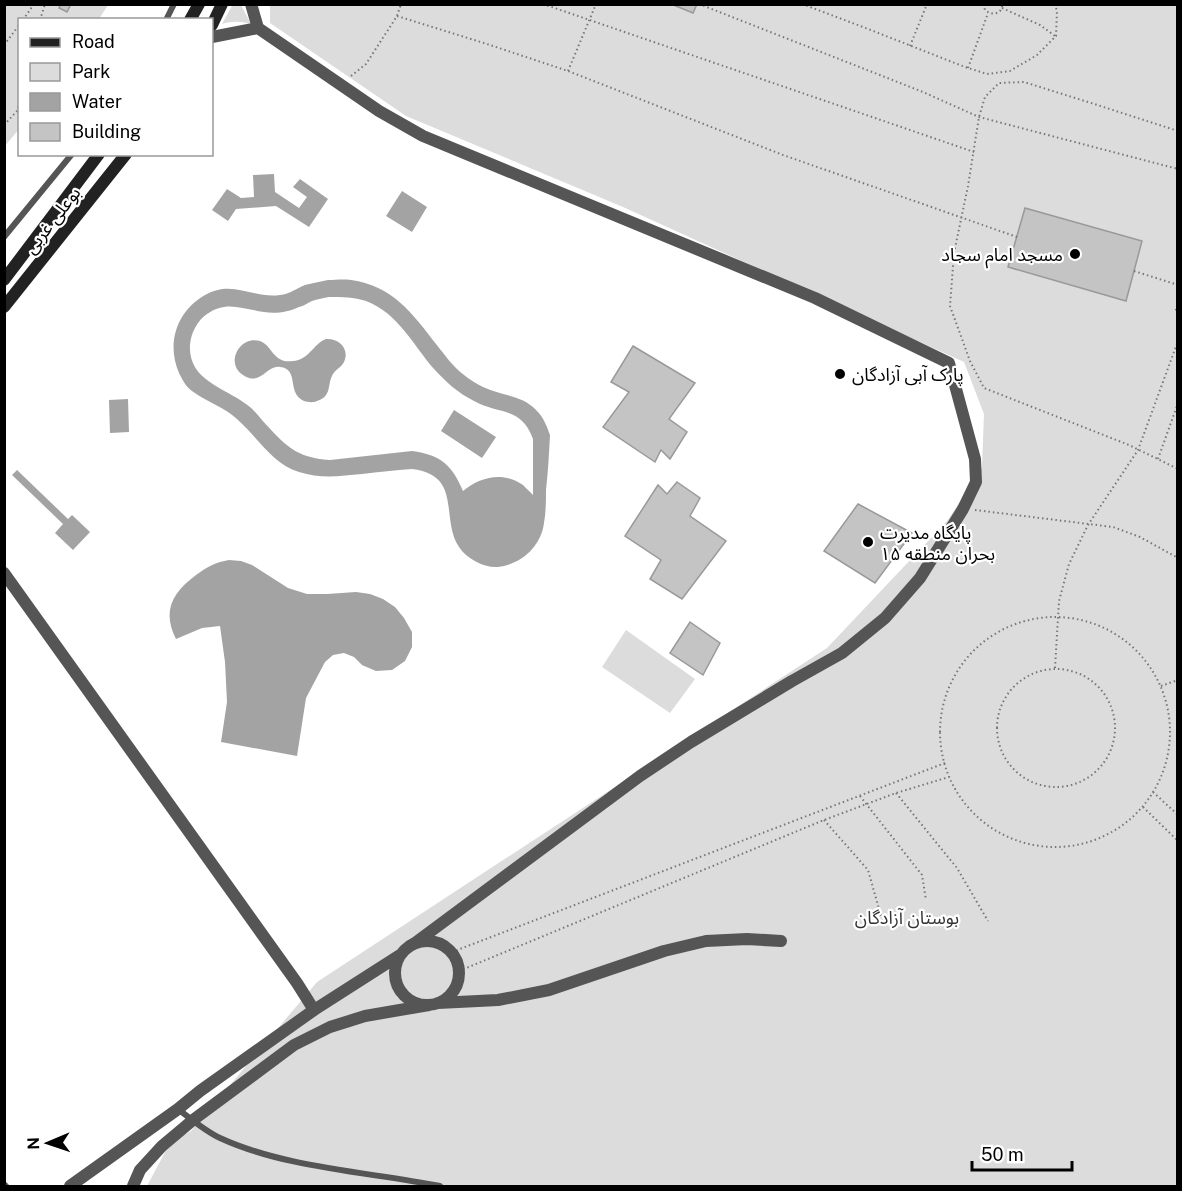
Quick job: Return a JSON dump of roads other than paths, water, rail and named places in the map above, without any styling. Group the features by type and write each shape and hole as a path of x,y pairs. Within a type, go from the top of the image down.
{"main road":[{"path":"191,18 199,4"},
{"path":"213,23 222,4"},
{"name":"بوعلی غربی","path":"4,280 97,156"},
{"name":"بوعلی غربی","path":"4,308 124,156"}],"street":[{"path":"251,4 258,28 379,111 423,136 815,298 949,363 975,459 976,482 963,509 920,578 885,618 842,653 691,742 640,776 406,948 395,965 394,975 402,993 409,1000 419,1004 498,1000 549,990 664,951 705,941 747,939 781,941"},
{"path":"213,37 258,28"},
{"path":"4,573 314,1010"},
{"path":"133,1186 140,1170 162,1146 193,1120 294,1046 330,1028 365,1016 434,1004 447,998 458,981 457,961 452,952 435,942 415,943"},
{"path":"70,1186 314,1010 400,955"}],"lane":[{"path":"167,18 174,4"},
{"path":"4,237 70,156"},
{"path":"178,1109 218,1137 245,1148 294,1161 440,1186"}],"water":[{"path":"274,174 275,192 299,208 307,197 293,187 300,179 328,199 309,227 276,206 236,209 228,221 212,210 227,189 241,198 254,197 253,175"},
{"path":"402,191 427,207 412,232 386,216"},
{"path":"328,280 351,280 366,283 390,295 410,312 460,372 483,387 525,402 542,417 550,435 545,519 539,539 522,558 507,565 493,567 466,555 454,536 444,489 438,480 428,473 412,469 346,476 315,476 299,472 274,457 233,415 197,395 186,385 175,362 174,339 181,319 195,302 205,295 225,289 280,295 305,285","holes":["329,297 357,299 377,306 396,321 434,369 452,387 474,401 516,416 522,421 533,439 533,495 523,485 500,477 484,479 463,491 450,468 444,463 431,455 412,451 330,460 299,453 284,443 250,407 209,381 195,367 191,357 192,336 200,320 214,310 228,306 268,313 282,312"]},
{"path":"326,339 339,342 346,353 343,364 333,374 327,394 315,402 304,401 295,393 292,377 286,369 275,367 254,379 243,375 235,364 237,352 241,346 253,340 264,343 281,360 293,361 303,358"},
{"path":"128,399 129,432 110,433 109,400"},
{"path":"454,410 496,437 482,458 441,431"},
{"path":"17,470 68,519 72,515 90,532 73,550 55,533 63,524 12,475"},
{"path":"229,560 252,565 288,588 307,594 356,592 383,599 395,607 412,632 412,647 405,661 392,670 376,671 344,653 333,655 325,662 306,698 297,756 221,742 227,702 220,626 202,628 176,639 172,629 170,611 175,596 204,570"}],"place":[{"name":"مسجد امام سجاد","path":"1075,254"},
{"name":"پارک آبی آزادگان","path":"840,374"},
{"name":"پایگاه مدیرت بحران منطقه ۱۵","path":"868,542"}],"park label":[{"name":"بوستان آزادگان","path":"907,917"}]}
